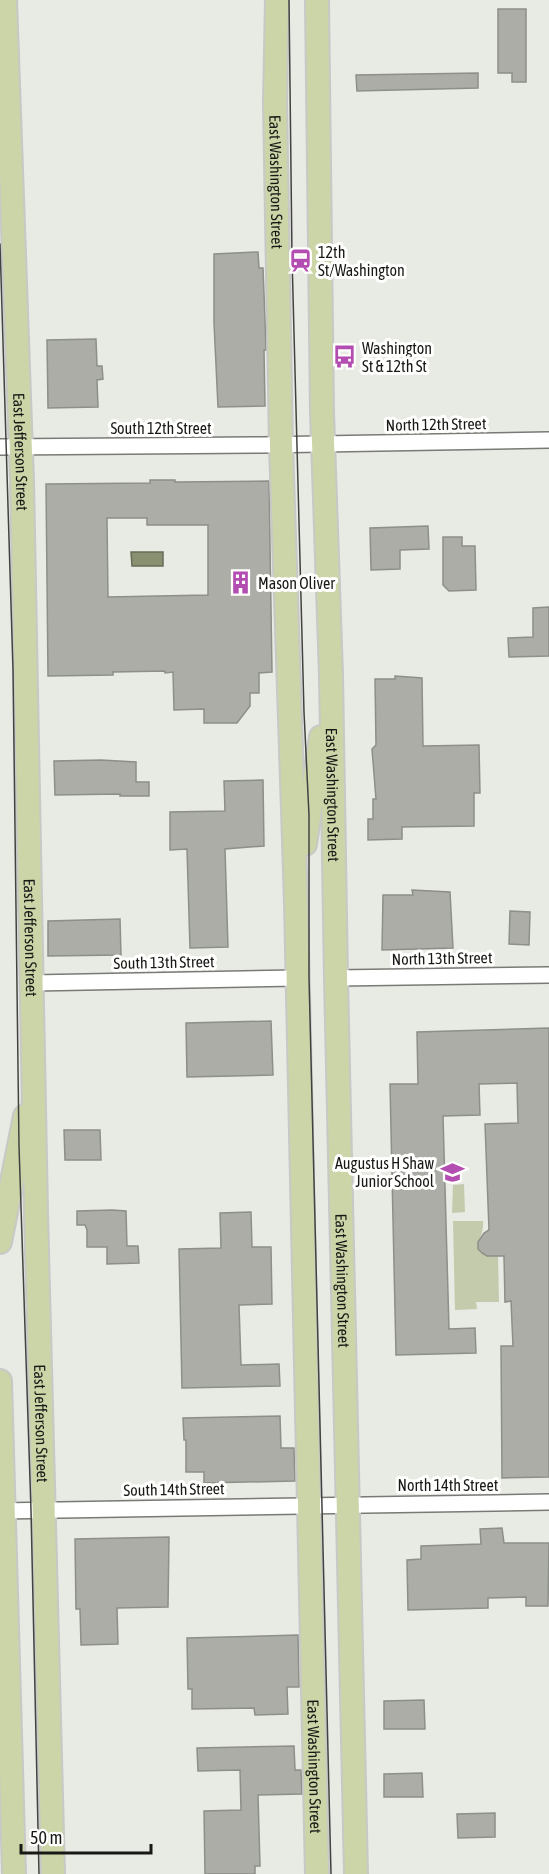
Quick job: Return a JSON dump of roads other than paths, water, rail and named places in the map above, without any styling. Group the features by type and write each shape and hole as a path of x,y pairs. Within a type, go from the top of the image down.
{"main road":[{"name":"East Jefferson Street","path":"5,0 11,447 33,983 53,1874"},
{"name":"East Washington Street","path":"277,0 275,103 281,445 296,902 317,1874"},
{"name":"East Washington Street","path":"316,0 323,444 331,675 356,1874"},
{"name":"East Washington Street","path":"296,902 331,675"},
{"path":"0,1242 34,1070"},
{"path":"0,1381 14,1874"},
{"name":"East Washington Street","path":"342,1874 354,1814"}],"street":[{"name":"North 12th Street","path":"323,444 549,440"},
{"name":"South 12th Street","path":"11,447 323,444"},
{"name":"North 13th Street","path":"336,978 549,975"},
{"name":"South 13th Street","path":"33,983 297,978"},
{"name":"North 14th Street","path":"348,1504 549,1502"},
{"name":"South 14th Street","path":"2,1510 348,1504"}],"tram line":[{"path":"289,0 292,257 304,712 309,815 309,977 331,1874"},
{"path":"0,244 13,670 19,1146 31,1510 39,1874"}],"place":[{"name":"12th St/Washington","path":"300,261"},
{"name":"Washington St & 12th St","path":"344,357"},
{"name":"Mason Oliver","path":"240,583"},
{"name":"Augustus H Shaw Junior School","path":"452,1172"}]}
